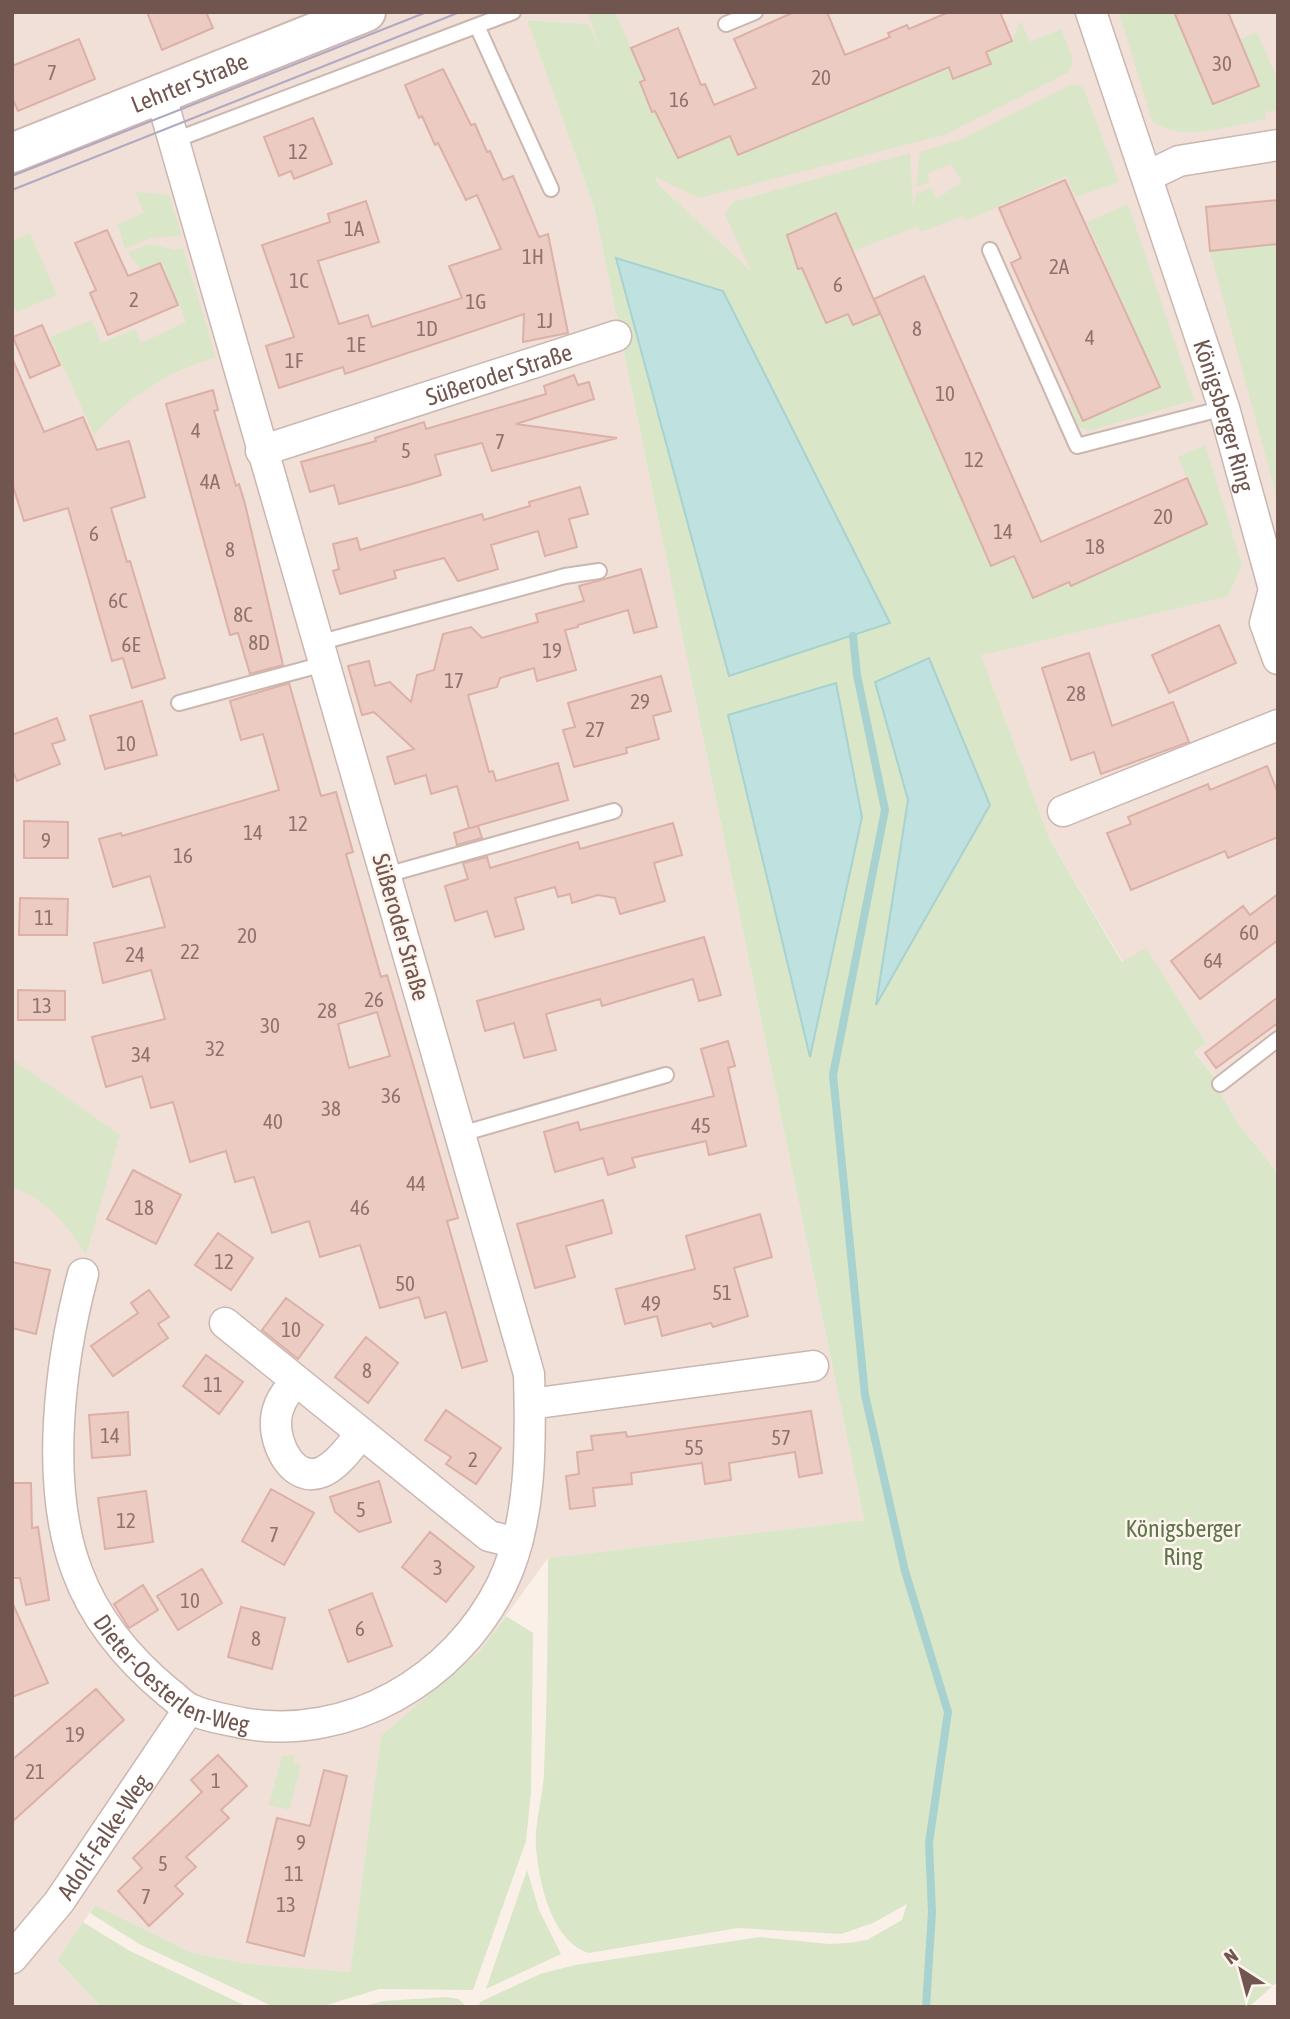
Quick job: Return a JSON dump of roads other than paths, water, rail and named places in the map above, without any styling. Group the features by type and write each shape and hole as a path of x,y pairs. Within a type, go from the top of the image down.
{"main road":[{"name":"Lehrter Straße","path":"12,153 366,12"}],"street":[{"name":"Königsberger Ring","path":"1091,12 1224,408 1274,589 1265,623 1278,659"},
{"name":"Süßeroder Straße","path":"160,93 261,451 519,1328 529,1374 530,1404 525,1493 517,1543"},
{"path":"1148,176 1179,161 1278,145"},
{"name":"Süßeroder Straße","path":"261,451 616,336"},
{"path":"1063,811 1278,725"},
{"name":"Dieter-Oesterlen-Weg","path":"83,1275 69,1328 60,1425 65,1527 76,1570 96,1612 121,1647 152,1679 189,1709 259,1726 293,1727 334,1721 376,1706 416,1685 453,1652 484,1617 503,1583 517,1543"},
{"path":"225,1323 489,1536 517,1543"},
{"path":"530,1404 813,1366"},
{"path":"295,1381 284,1396 276,1421 277,1438 285,1457 297,1469 313,1474 323,1472 361,1433"},
{"name":"Adolf-Falke-Weg","path":"12,1958 59,1902 189,1709"}],"lane":[{"path":"175,140 513,12"},
{"path":"726,24 755,12"},
{"path":"477,26 551,188"},
{"path":"990,250 1077,446 1224,408"},
{"path":"179,703 321,654 565,576 598,571"},
{"path":"386,875 614,811"},
{"path":"1220,1084 1278,1039"},
{"path":"461,1134 666,1075"}],"water":[{"path":"616,258 723,291 890,623 729,676"},
{"path":"929,658 990,805 876,1005 908,800 875,682"},
{"path":"836,683 862,817 810,1057 728,715"}],"waterway":[{"path":"853,636 857,675 885,810 833,1075 865,1395 905,1571 948,1712 929,1843 932,1912 926,2007"}],"tram line":[{"path":"12,176 427,12"},
{"path":"12,190 460,12"}]}
